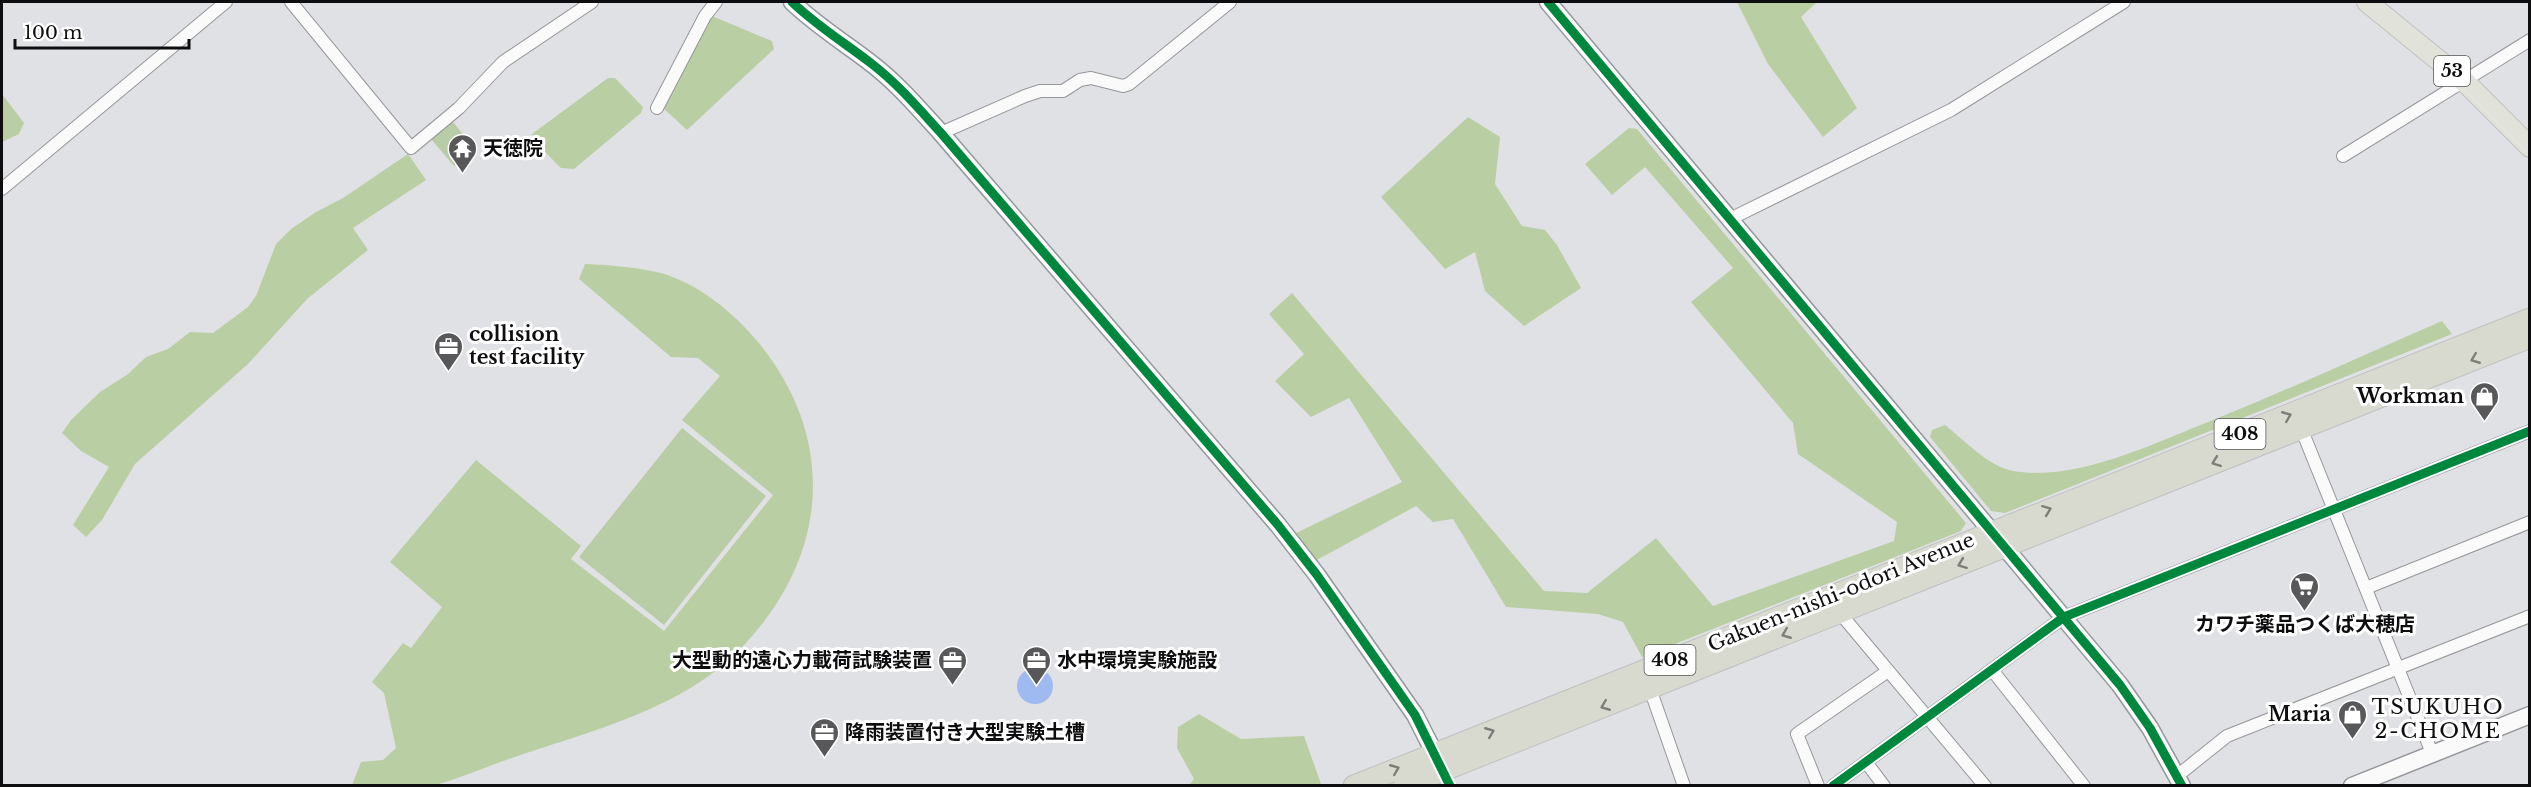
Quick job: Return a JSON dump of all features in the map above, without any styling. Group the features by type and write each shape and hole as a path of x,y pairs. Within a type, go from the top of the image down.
{"highway":[{"name":"Gakuen-nishi-odori Avenue","path":"1404,786 1647,679 1999,539 2529,319"},
{"name":"Gakuen-nishi-odori Avenue","path":"1647,679 1839,612 1999,539 2301,428 2529,337"},
{"name":"Gakuen-nishi-odori Avenue","path":"1354,786 1443,770"}],"main road":[{"name":"53","path":"2367,2 2464,81 2529,147"}],"street":[{"path":"2,189 226,2"},
{"path":"291,2 411,148 459,108 503,62 592,2"},
{"path":"657,108 705,16 716,2"},
{"path":"792,2 812,22 885,74 941,133 1278,525 1317,575 1415,715 1443,770"},
{"path":"941,133 1025,96 1040,91 1063,91 1080,80 1091,78 1123,86 1129,84 1230,2"},
{"path":"1548,2 2064,617 2124,691 2150,728 2180,781 2227,735 2529,616"},
{"path":"1730,219 1951,110 2124,2"},
{"path":"2343,156 2529,40"},
{"path":"2301,428 2432,753"},
{"path":"1833,786 2064,617 2529,431"},
{"path":"2366,588 2529,522"},
{"path":"1839,612 1985,786"},
{"path":"1818,786 1797,734 1888,670"},
{"path":"1992,670 2084,786"},
{"path":"1647,679 1684,786"},
{"path":"2352,786 2529,715"},
{"path":"1866,762 1884,786"}],"green space":[{"path":"1737,2 1817,2 1801,17 1857,108 1823,137 1768,64"},
{"path":"712,16 772,41 774,49 687,130 662,107"},
{"path":"608,78 615,78 643,107 641,113 574,169 561,168 532,139 532,134"},
{"path":"2,94 24,123 19,134 2,142"},
{"path":"1468,117 1500,137 1495,184 1522,226 1545,230 1557,245 1581,288 1524,326 1485,291 1475,252 1445,269 1381,197"},
{"path":"453,122 474,148 454,166 431,139"},
{"path":"1629,128 1637,129 1966,523 1961,531 1642,657 1623,622 1598,614 1506,607 1453,519 1433,522 1416,506 1315,561 1296,533 1402,482 1349,398 1311,417 1275,381 1304,354 1269,314 1292,293 1544,591 1587,593 1656,538 1713,606 1894,541 1897,522 1798,454 1793,423 1691,302 1733,268 1645,167 1612,195 1585,164"},
{"path":"408,154 426,180 353,228 368,250 307,299 248,364 135,464 102,520 86,537 73,525 109,467 81,451 62,433 71,420 100,392 128,374 146,357 168,349 190,332 213,333 248,307 256,296 276,244 291,229 316,212 343,198"},
{"path":"585,264 642,269 661,273 689,284 714,300 748,331 784,379 801,417 811,456 813,495 807,534 794,572 774,608 746,643 722,666 665,702 602,728 437,784 429,786 352,785 361,762 383,760 396,748 384,693 372,682 403,643 411,648 442,607 390,562 476,460 581,546 571,559 664,631 773,495 682,420 720,376 698,358 671,357 579,279"},
{"path":"2442,321 2452,334 2005,513 1991,511 1930,437 1932,430 1945,425 1994,464 2013,471 2038,473 2089,466 2141,449 2242,408"},
{"path":"682,428 766,496 664,625 579,557"},
{"path":"1199,714 1241,739 1304,736 1321,784 1189,785 1194,779 1177,748 1178,727"}],"water":[{"path":"1035,668 1047,674 1053,686 1047,698 1035,704 1023,698 1017,686 1023,674"}],"cycle path":[{"path":"792,2 821,27 882,72 916,106 1278,525 1317,575 1415,715 1450,786"},
{"path":"1548,2 2120,685 2150,728 2182,786"},
{"path":"1833,786 2064,617 2530,431"}],"place":[{"name":"天徳院","path":"462,174"},
{"name":"collision test facility","path":"448,372"},
{"name":"Workman","path":"2485,422"},
{"name":"カワチ薬品つくば大穂店","path":"2305,612"},
{"name":"大型動的遠心力載荷試験装置","path":"953,686"},
{"name":"水中環境実験施設","path":"1036,686"},
{"name":"Maria","path":"2352,740"},
{"name":"降雨装置付き大型実験土槽","path":"824,758"}],"district":[{"name":"TSUKUHO 2-CHOME","path":"2438,719"}]}
